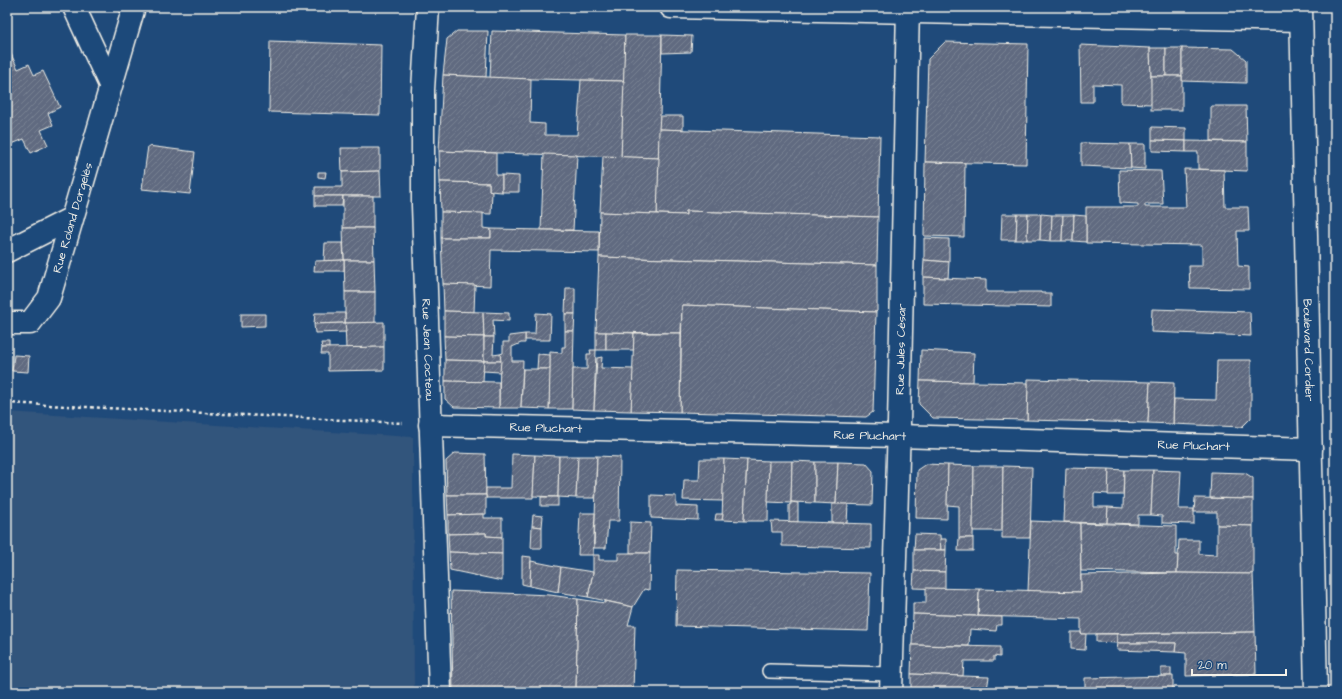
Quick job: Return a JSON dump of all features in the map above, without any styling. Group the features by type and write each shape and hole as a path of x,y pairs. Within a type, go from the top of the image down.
{"street":[{"path":"74,7 110,85"},
{"name":"Rue Roland Dorgelès","path":"7,323 30,323 49,298 134,7"},
{"name":"Rue Jean Cocteau","path":"428,7 423,90 423,205 440,692"},
{"path":"671,7 1301,14"},
{"name":"Rue Jules César","path":"891,683 899,436 908,9"},
{"name":"Boulevard Cordier","path":"1301,14 1316,692"},
{"path":"7,251 72,218"},
{"name":"Rue Pluchart","path":"430,425 899,436 1311,449"}],"lane":[{"path":"769,671 891,683"}],"path":[{"path":"7,403 430,425"}],"shaded area":[{"path":"7,412 413,437 414,692 7,692"}],"building":[{"path":"457,31 488,31 486,77 443,75 447,39"},
{"path":"492,31 625,35 624,81 490,78"},
{"path":"625,35 662,35 659,158 621,157"},
{"path":"662,35 692,36 691,52 662,53"},
{"path":"270,41 381,45 380,115 269,112"},
{"path":"945,42 1028,44 1026,164 925,162 928,59"},
{"path":"1080,45 1150,48 1152,104 1121,103 1121,85 1093,84 1093,102 1081,102"},
{"path":"1150,48 1166,48 1166,76 1151,76"},
{"path":"1166,48 1182,48 1182,76 1166,76"},
{"path":"1182,48 1233,49 1246,60 1246,83 1182,81"},
{"path":"11,54 18,69 29,64 34,75 43,71 60,107 48,113 53,125 41,130 48,145 31,153 24,139 7,146 7,57"},
{"path":"443,75 531,79 530,123 545,124 545,135 577,135 581,80 624,81 621,157 439,151"},
{"path":"1151,76 1182,76 1182,110 1151,110"},
{"path":"1211,106 1246,106 1247,142 1211,141"},
{"path":"660,116 683,116 683,130 659,129"},
{"path":"1152,127 1186,128 1186,141 1152,140"},
{"path":"659,129 880,136 878,217 686,211 686,215 657,214"},
{"path":"1152,140 1186,141 1186,152 1152,151"},
{"path":"1186,141 1247,142 1247,171 1198,169 1198,152 1186,152"},
{"path":"1081,143 1130,144 1131,168 1081,166"},
{"path":"1130,144 1145,144 1145,169 1131,168"},
{"path":"148,146 195,152 190,194 142,189"},
{"path":"341,148 380,148 380,171 342,172"},
{"path":"439,151 496,153 496,175 502,175 502,192 489,191 489,183 440,182"},
{"path":"544,154 577,155 573,230 541,230"},
{"path":"603,156 659,158 657,214 600,212"},
{"path":"925,162 965,163 964,237 924,236"},
{"path":"1184,169 1224,170 1225,207 1248,207 1249,231 1237,231 1238,266 1249,267 1249,289 1190,288 1189,266 1202,266 1202,245 1086,243 1086,207 1138,207 1138,204 1120,203 1119,170 1161,171 1163,204 1145,204 1145,207 1186,207"},
{"path":"380,171 381,196 315,196 315,187 342,187 342,172"},
{"path":"318,172 326,172 325,178 318,177"},
{"path":"502,175 519,176 519,192 502,192"},
{"path":"440,182 489,183 489,191 492,192 491,214 441,212"},
{"path":"315,196 343,196 342,206 315,206"},
{"path":"343,196 373,196 373,228 343,228"},
{"path":"686,211 878,217 877,265 599,257 600,212 686,215"},
{"path":"441,212 483,213 483,228 491,229 491,238 441,238"},
{"path":"1002,214 1017,214 1016,240 1001,240"},
{"path":"1017,214 1028,214 1027,240 1016,240"},
{"path":"1028,214 1041,214 1040,240 1027,240"},
{"path":"1041,214 1052,215 1051,241 1040,240"},
{"path":"1052,215 1063,215 1062,241 1051,241"},
{"path":"1063,215 1074,215 1073,241 1062,241"},
{"path":"1074,215 1086,216 1086,242 1073,241"},
{"path":"343,228 373,228 374,260 344,260"},
{"path":"491,229 599,231 599,252 491,250 490,286 443,284 441,238 491,238"},
{"path":"924,238 949,239 949,262 924,260"},
{"path":"325,243 343,243 344,260 324,261"},
{"path":"599,257 877,265 877,311 682,305 681,333 596,332"},
{"path":"344,260 374,260 375,292 345,292"},
{"path":"344,260 344,271 314,271 315,261"},
{"path":"924,260 949,262 948,278 923,277"},
{"path":"923,277 986,280 986,292 1051,293 1051,307 923,304"},
{"path":"443,284 475,285 474,312 444,311"},
{"path":"566,288 575,288 575,314 565,314"},
{"path":"345,292 375,292 375,323 345,323"},
{"path":"682,305 876,312 873,412 866,417 680,412"},
{"path":"1152,309 1250,312 1251,336 1151,332"},
{"path":"444,311 483,312 484,337 444,336"},
{"path":"483,312 509,313 509,321 493,320 494,337 484,337"},
{"path":"315,313 345,313 345,323 314,324"},
{"path":"536,313 551,314 550,340 525,340 525,334 535,334"},
{"path":"241,314 265,314 265,326 241,327"},
{"path":"565,314 575,314 574,331 565,331"},
{"path":"384,322 384,347 346,348 345,323"},
{"path":"345,323 346,332 315,333 314,324"},
{"path":"565,331 574,331 572,409 549,409 550,352 562,353 562,347 565,347"},
{"path":"596,332 606,332 606,350 596,350"},
{"path":"606,332 634,333 634,350 606,350"},
{"path":"634,333 681,333 680,412 631,411"},
{"path":"525,334 525,343 512,347 512,361 523,361 521,408 499,408 500,354 503,353 503,342 509,342 509,336"},
{"path":"444,336 484,337 484,361 445,360"},
{"path":"484,337 494,337 493,355 500,354 501,361 484,361"},
{"path":"321,343 329,343 329,348 322,348"},
{"path":"384,347 384,370 328,371 328,354 321,354 322,348"},
{"path":"590,350 596,350 594,410 572,409 573,369 587,369 587,354 591,354"},
{"path":"921,350 974,353 973,382 920,381"},
{"path":"538,354 550,355 550,369 537,369"},
{"path":"14,355 29,356 28,372 12,371"},
{"path":"602,357 601,368 633,369 631,411 594,410 597,358"},
{"path":"445,360 484,361 483,382 445,381"},
{"path":"1217,360 1251,360 1251,418 1242,427 1173,424 1174,399 1216,400"},
{"path":"484,361 501,361 500,372 483,371"},
{"path":"523,369 550,369 549,409 521,408"},
{"path":"1028,379 1150,382 1148,423 1027,420"},
{"path":"445,381 499,382 499,408 454,407 445,399"},
{"path":"920,381 1028,383 1027,420 933,418 919,404"},
{"path":"1150,382 1174,383 1173,424 1148,423"},
{"path":"455,453 485,454 486,495 447,495 446,461"},
{"path":"512,454 535,455 533,498 486,498 486,488 511,488"},
{"path":"535,455 559,456 558,497 533,496"},
{"path":"559,456 578,456 576,498 558,497"},
{"path":"578,456 597,456 595,498 576,498"},
{"path":"597,456 620,457 619,521 608,521 606,548 594,548"},
{"path":"700,459 724,459 723,501 683,500 684,480 699,480"},
{"path":"724,459 747,460 744,521 722,520"},
{"path":"747,460 769,461 768,521 744,521"},
{"path":"769,461 792,461 791,503 768,502"},
{"path":"792,461 815,462 815,503 791,502"},
{"path":"815,462 838,462 836,504 815,503"},
{"path":"838,462 866,463 873,471 872,505 836,504"},
{"path":"926,464 948,465 947,519 916,518 917,470"},
{"path":"948,465 974,466 973,538 959,538 959,506 947,505"},
{"path":"974,466 1003,466 1002,531 973,531"},
{"path":"1003,466 1032,467 1030,538 1002,538"},
{"path":"1066,468 1109,469 1109,494 1094,493 1094,507 1108,507 1107,523 1064,522"},
{"path":"1109,469 1124,470 1123,495 1108,495"},
{"path":"1124,470 1153,470 1151,515 1138,515 1138,524 1107,523 1108,507 1123,508"},
{"path":"1153,470 1181,471 1179,509 1194,509 1194,524 1162,523 1162,516 1151,515"},
{"path":"1211,472 1245,473 1253,478 1253,499 1210,498"},
{"path":"447,495 486,495 486,514 448,515"},
{"path":"651,495 676,496 676,506 698,507 698,520 651,518"},
{"path":"541,497 558,497 558,506 541,506"},
{"path":"1195,498 1253,499 1253,526 1217,525 1217,512 1194,512"},
{"path":"791,502 798,503 798,522 789,522 789,505"},
{"path":"832,504 848,504 847,523 832,523"},
{"path":"580,513 595,513 593,555 578,555"},
{"path":"484,514 484,518 502,518 502,537 486,536 486,533 448,534 448,515"},
{"path":"716,514 723,514 722,520 715,520"},
{"path":"533,515 543,516 542,527 532,526"},
{"path":"771,521 871,524 871,548 782,546 782,532 772,532"},
{"path":"1031,521 1080,523 1081,592 1028,591"},
{"path":"630,522 651,523 650,553 630,553"},
{"path":"1080,523 1176,526 1176,555 1178,555 1177,573 1081,571"},
{"path":"1217,525 1253,526 1253,574 1177,573 1179,540 1199,540 1199,554 1217,555"},
{"path":"532,526 542,527 542,548 531,548"},
{"path":"486,533 486,536 502,537 502,554 449,552 448,534"},
{"path":"915,534 940,535 941,550 914,550"},
{"path":"959,538 973,538 973,551 958,551"},
{"path":"940,539 946,539 946,550 941,550"},
{"path":"914,550 946,550 945,572 914,571"},
{"path":"449,552 502,554 502,581 450,570"},
{"path":"618,553 650,553 649,590 644,589 633,607 588,597 593,572 593,555 599,555 599,560 618,560"},
{"path":"522,556 531,557 530,586 522,584"},
{"path":"531,561 561,567 558,592 530,586"},
{"path":"561,567 593,572 588,597 558,592"},
{"path":"677,570 870,573 868,631 676,626"},
{"path":"914,571 945,572 945,589 913,588"},
{"path":"1177,573 1253,574 1255,632 1081,634 1081,619 978,616 979,589 1081,592 1081,575"},
{"path":"926,588 979,589 978,616 913,614 913,603 926,603"},
{"path":"451,591 550,595 578,599 576,692 453,692"},
{"path":"578,599 605,603 605,601 633,607 628,625 635,625 633,692 576,692"},
{"path":"913,614 1002,617 1002,625 997,625 996,631 970,629 969,646 912,645"},
{"path":"1071,632 1081,632 1081,634 1086,634 1085,650 1071,649"},
{"path":"1255,632 1256,674 1186,676 1186,653 1175,652 1176,643 1117,643 1117,634"},
{"path":"1096,634 1117,634 1117,643 1096,642"},
{"path":"1118,643 1176,643 1175,652 1117,650"},
{"path":"912,645 1000,647 1000,657 994,656 994,661 964,661 963,676 911,674"},
{"path":"1161,668 1171,668 1171,676 1161,676"},
{"path":"911,674 989,677 987,689 973,689 973,692 911,692"},
{"path":"1173,676 1173,692 1085,692 1085,678"}]}
